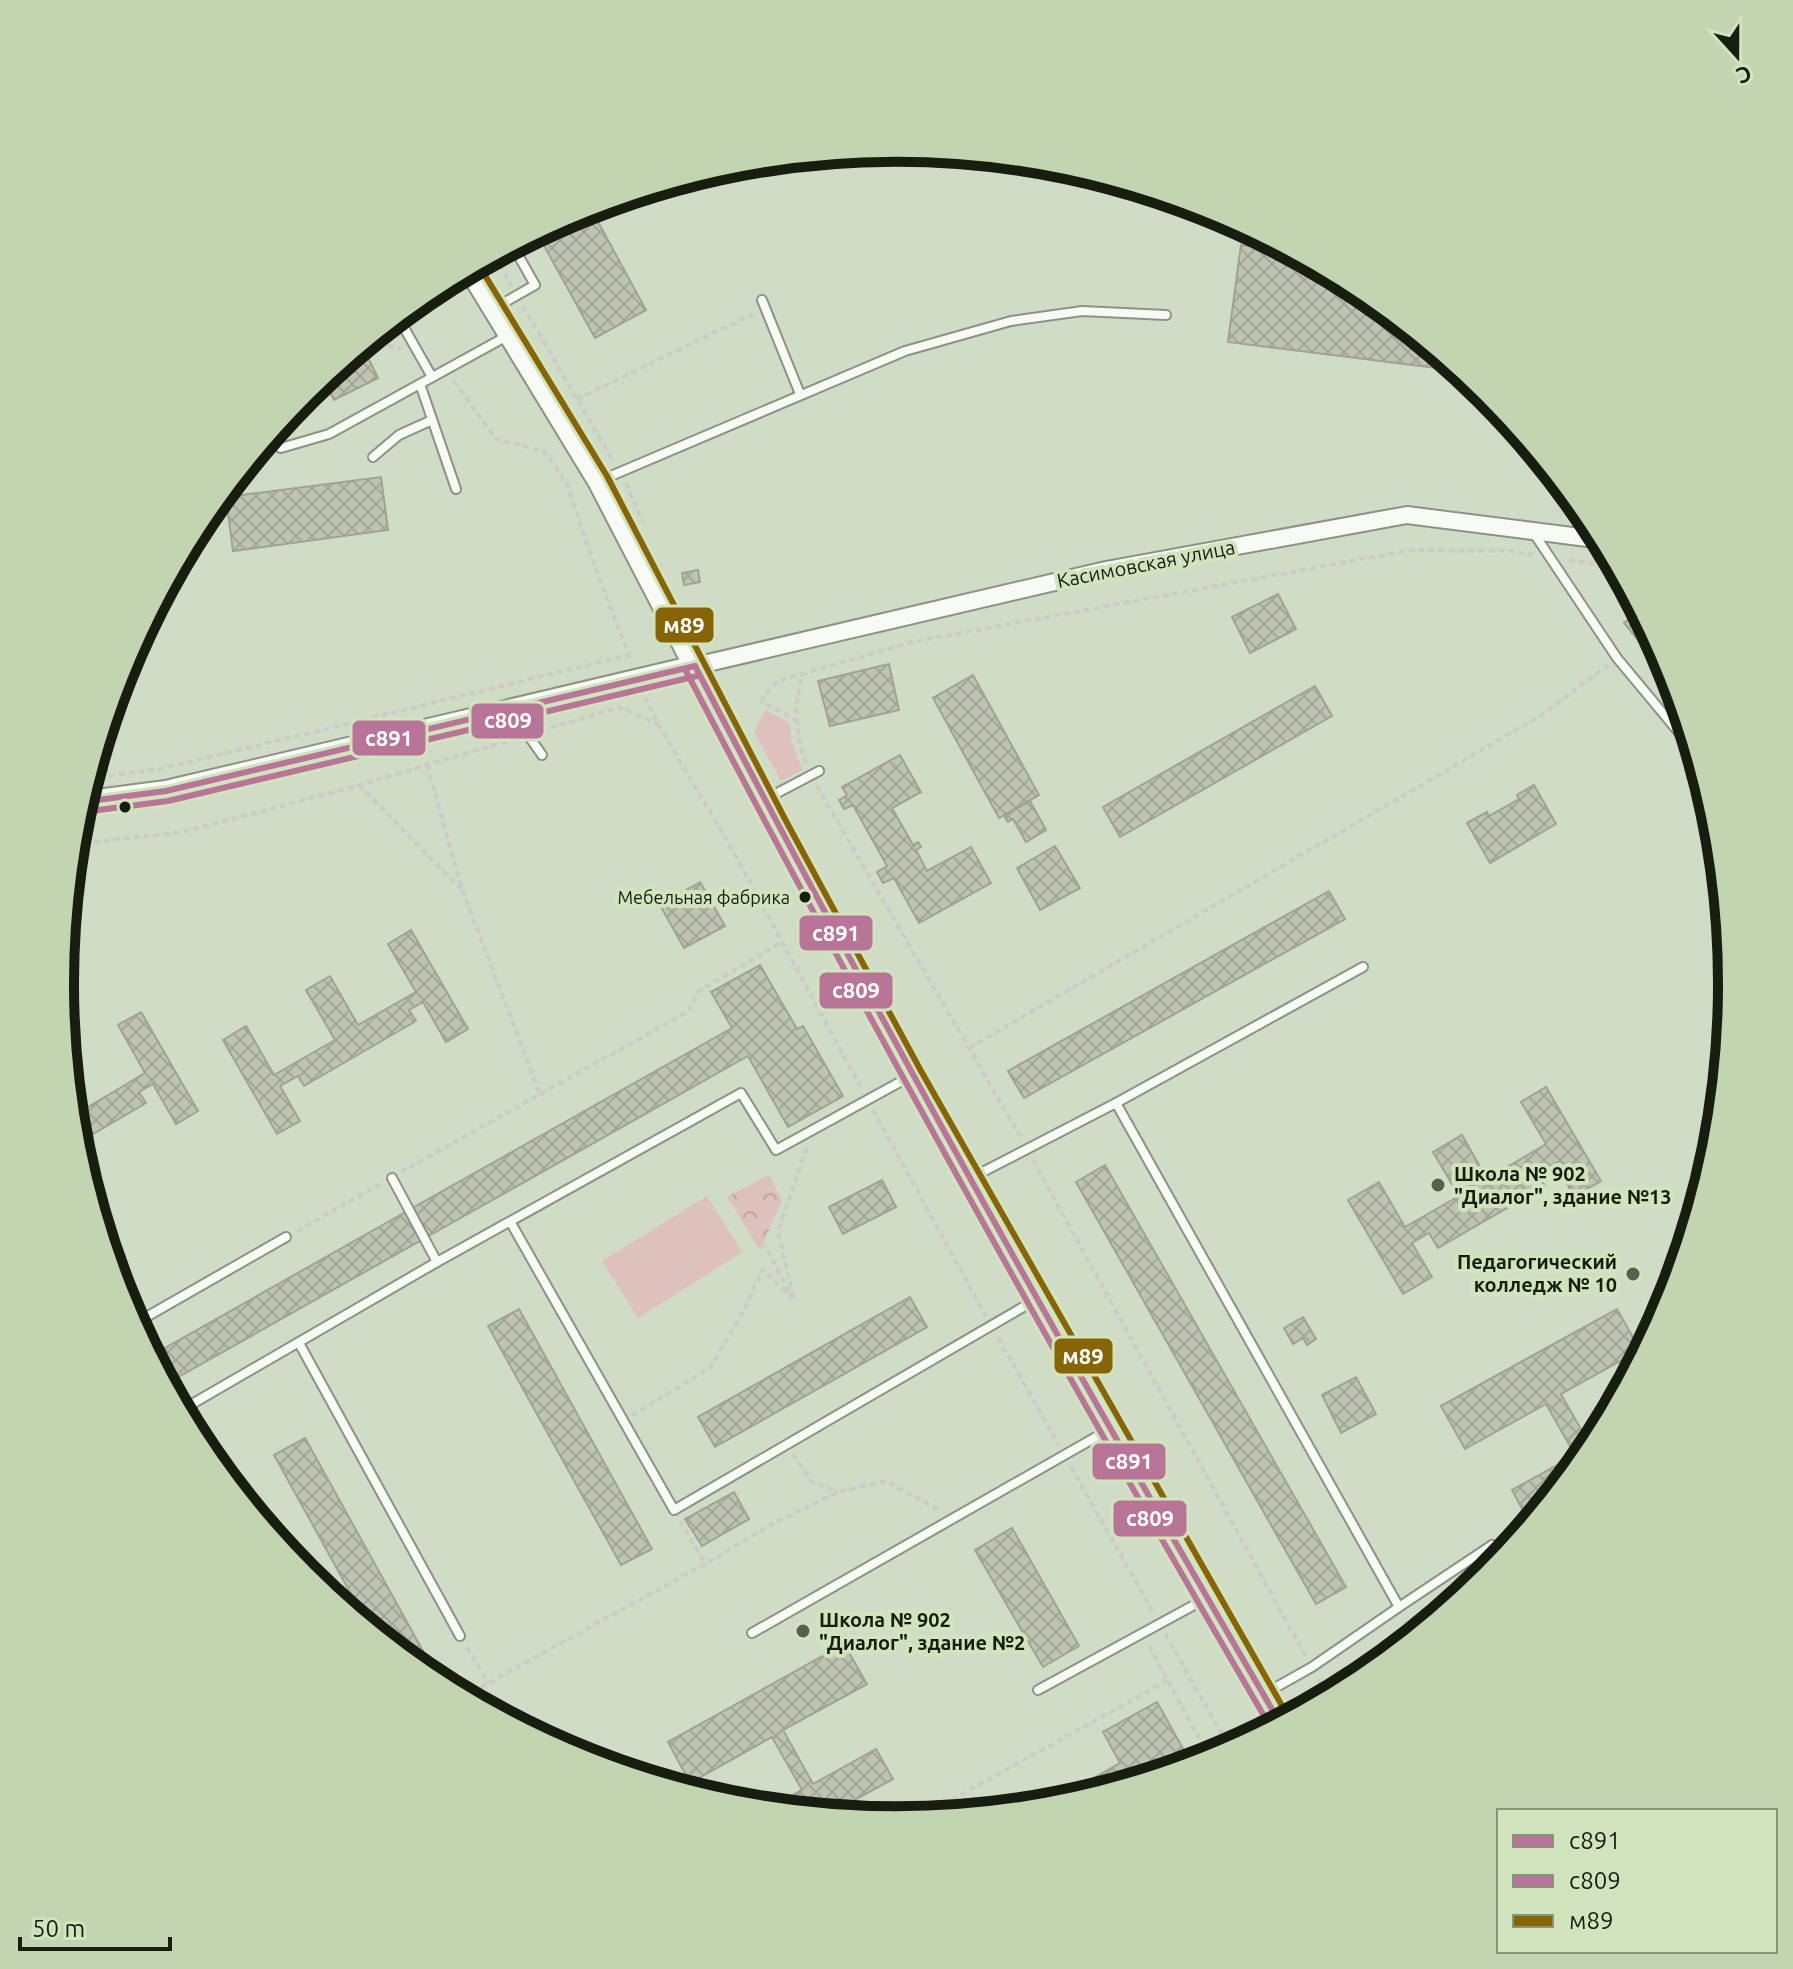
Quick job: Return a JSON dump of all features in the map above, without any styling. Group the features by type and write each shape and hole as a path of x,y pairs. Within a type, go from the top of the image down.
{"street":[{"path":"475,279 598,481 912,1076 1275,1714"},
{"name":"Касимовская улица","path":"695,666 1106,570 1407,515 1586,538"},
{"path":"95,800 166,791 695,666"}],"lane":[{"path":"493,309 535,285 518,255"},
{"path":"764,304 800,394"},
{"path":"598,481 905,351 1011,321 1082,311 1166,315"},
{"path":"404,327 432,377"},
{"path":"276,445 281,448 329,434 508,335"},
{"path":"420,384 456,489"},
{"path":"373,457 399,435 432,420"},
{"path":"1533,531 1617,658 1679,732"},
{"path":"519,708 528,735 542,755"},
{"path":"764,800 815,773"},
{"path":"970,1179 1116,1103 1363,967"},
{"path":"190,1405 437,1262 741,1093 776,1150 912,1076"},
{"path":"1116,1103 1399,1607"},
{"path":"392,1178 437,1262"},
{"path":"511,1223 674,1510 1037,1299"},
{"path":"145,1318 286,1237"},
{"path":"299,1343 460,1636"},
{"path":"752,1633 1111,1429"},
{"path":"1263,1694 1312,1667 1492,1545"},
{"path":"1038,1690 1207,1598"}],"path":[{"path":"577,399 764,304"},
{"path":"382,344 419,354"},
{"path":"446,370 496,439 545,452 567,484 594,565 658,724 732,849 991,1326 1224,1738"},
{"path":"798,721 762,702 768,688 802,674 912,642 1411,550 1511,551 1539,556"},
{"path":"1567,560 1604,565"},
{"path":"101,777 165,768 629,655"},
{"path":"969,1048 1542,715 1617,658"},
{"path":"802,674 798,739 815,773 825,803 1027,1149 1323,1688"},
{"path":"87,843 184,832 359,785 619,707 658,724"},
{"path":"427,765 462,889 540,1094"},
{"path":"359,785 462,889"},
{"path":"286,1237 689,1011 698,992 783,941"},
{"path":"794,1300 778,1232 813,1130"},
{"path":"763,1242 794,1300"},
{"path":"623,1420 710,1368 745,1308 763,1269 794,1300"},
{"path":"787,1445 811,1481 838,1492"},
{"path":"475,1690 776,1522 838,1492 887,1481 953,1518"},
{"path":"674,1510 705,1564"},
{"path":"1142,1633 1204,1747"},
{"path":"460,1636 488,1683"},
{"path":"942,1805 1169,1680"}],"green space":[{"path":"765,710 790,723 791,739 802,770 781,781 754,732"},
{"path":"769,1175 782,1200 760,1250 727,1197"},
{"path":"707,1196 742,1252 638,1318 602,1261"}],"building":[{"path":"597,219 646,310 595,338 542,243"},
{"path":"1241,245 1261,247 1308,272 1353,301 1442,369 1228,342"},
{"path":"367,355 378,378 334,400 329,390"},
{"path":"381,477 388,530 233,551 227,508 236,496"},
{"path":"698,570 700,582 684,585 682,573"},
{"path":"1278,594 1296,629 1250,653 1232,617"},
{"path":"1632,617 1648,653 1624,623"},
{"path":"889,664 899,710 830,726 818,681"},
{"path":"973,675 1039,795 999,818 933,698"},
{"path":"1315,686 1332,716 1120,837 1103,807"},
{"path":"900,755 921,792 892,808 913,845 918,842 921,847 916,850 927,871 971,847 991,883 919,923 894,878 883,883 877,872 887,866 853,805 844,809 839,800 847,795 842,787"},
{"path":"1534,785 1556,824 1490,863 1467,823 1487,812 1489,816 1519,799 1517,795"},
{"path":"1030,801 1046,830 1026,842 1013,819 1008,822 1004,816"},
{"path":"1055,846 1080,888 1040,910 1017,868"},
{"path":"700,882 725,926 684,948 660,905"},
{"path":"1329,891 1345,919 1024,1098 1008,1071"},
{"path":"411,930 468,1029 446,1042 423,1002 409,1010 416,1021 304,1086 298,1076 280,1086 300,1121 277,1134 223,1040 246,1026 274,1075 335,1040 306,990 330,976 358,1025 416,992 388,944"},
{"path":"760,965 797,1029 803,1026 843,1096 788,1127 748,1056 425,1238 409,1210 732,1028 711,992"},
{"path":"141,1012 198,1111 176,1124 153,1084 139,1092 146,1103 89,1137 82,1096 88,1107 145,1073 118,1025"},
{"path":"1546,1087 1601,1181 1574,1196 1555,1163 1537,1174 1545,1186 1438,1248 1429,1233 1412,1243 1432,1277 1403,1294 1348,1200 1379,1182 1405,1227 1459,1196 1433,1152 1462,1135 1487,1179 1546,1144 1521,1102"},
{"path":"1105,1165 1346,1587 1316,1604 1076,1182"},
{"path":"882,1180 896,1207 843,1234 829,1207"},
{"path":"409,1210 425,1238 175,1379 160,1351"},
{"path":"910,1297 927,1327 715,1447 698,1417"},
{"path":"519,1309 652,1549 621,1565 488,1326"},
{"path":"1617,1309 1636,1343 1630,1356 1561,1394 1584,1435 1573,1451 1546,1404 1465,1449 1441,1406"},
{"path":"1303,1317 1316,1339 1307,1345 1303,1338 1293,1344 1284,1328"},
{"path":"1356,1377 1376,1414 1341,1433 1322,1395"},
{"path":"305,1438 428,1659 358,1606 274,1455"},
{"path":"1567,1459 1525,1515 1512,1490"},
{"path":"734,1492 749,1519 702,1546 685,1519"},
{"path":"1012,1528 1079,1646 1043,1667 975,1550"},
{"path":"844,1644 867,1684 783,1730 813,1784 876,1749 893,1779 845,1805 789,1800 785,1799 802,1790 772,1737 693,1781 688,1780 668,1742"},
{"path":"1157,1702 1186,1754 1080,1786 1120,1763 1103,1732"}],"transit line":[{"name":"м89","path":"483,273 607,476 786,821 921,1071 1284,1709"},
{"name":"с891","path":"695,666 981,1198 1275,1714"},
{"name":"с891","path":"95,800 166,791 695,666"},
{"name":"с809","path":"686,671 972,1203 1266,1719"},
{"name":"с809","path":"93,811 168,801 697,676"}],"place":[{"name":"Мебельная фабрика","path":"805,897"},
{"name":"Школа № 902 \"Диалог\", здание №13","path":"1438,1185"},
{"name":"Педагогический колледж № 10","path":"1633,1274"},
{"name":"Школа № 902 \"Диалог\", здание №2","path":"803,1631"}]}
